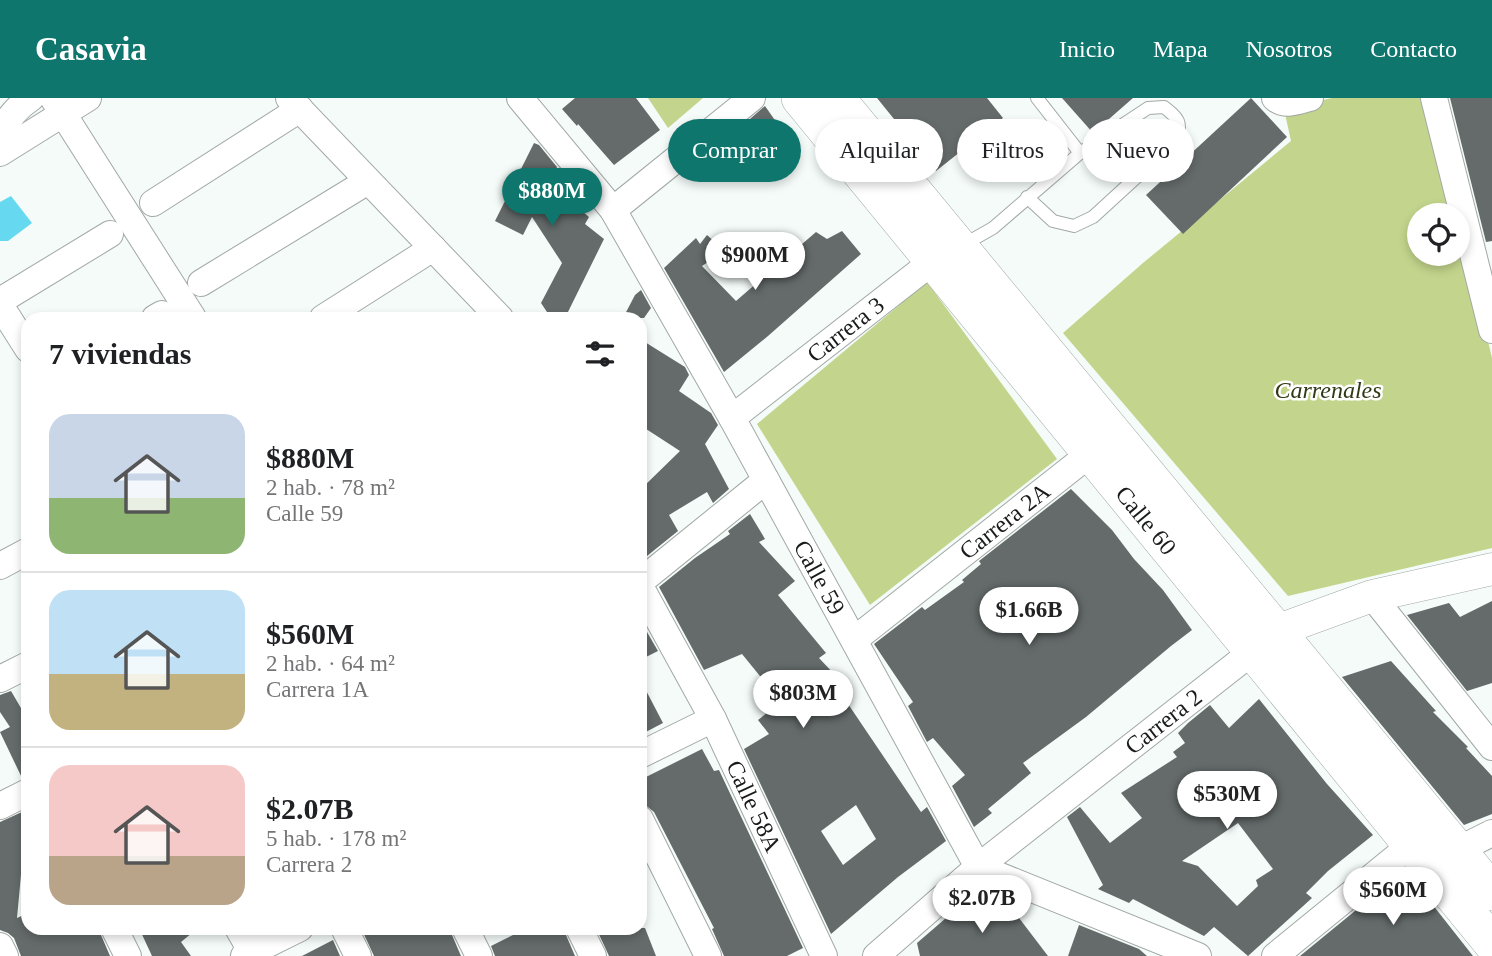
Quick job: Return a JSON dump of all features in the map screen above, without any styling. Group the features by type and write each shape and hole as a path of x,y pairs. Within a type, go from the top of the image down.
{"main road":[{"name":"Calle 60","path":"800,98 946,254 1264,641 1411,845 1492,943"},
{"name":"Calle 60","path":"836,98 1091,453 1458,850 1492,892"}],"street":[{"path":"0,135 22,104 31,98"},
{"path":"0,153 58,106 88,98"},
{"name":"Calle 59","path":"520,98 613,210 732,418 978,867"},
{"path":"613,210 752,98"},
{"path":"1277,100 1287,104 1310,98"},
{"path":"1434,98 1492,330"},
{"path":"153,203 295,104 494,312"},
{"path":"58,106 189,312"},
{"path":"201,283 368,181"},
{"path":"21,338 0,303 110,234"},
{"path":"361,309 433,248"},
{"name":"Carrera 3","path":"732,418 946,254"},
{"name":"Carrera 2A","path":"854,640 1091,453"},
{"path":"647,578 766,480"},
{"path":"0,566 21,555"},
{"name":"Carrera 2","path":"877,956 978,867 1264,641 1372,596 1492,569"},
{"path":"1372,596 1492,747"},
{"name":"Calle 58A","path":"647,597 713,719 824,956"},
{"path":"0,679 21,668"},
{"path":"647,752 713,719"},
{"path":"0,806 21,796"},
{"path":"647,833 708,956"},
{"path":"1458,850 1492,833"},
{"path":"1275,956 1411,845"},
{"path":"978,867 1198,956"},
{"path":"118,935 128,956"},
{"path":"241,935 250,955 287,935"},
{"path":"348,935 358,956"},
{"path":"468,935 479,956"},
{"path":"582,935 593,956"},
{"path":"0,946 5,956"}],"lane":[{"path":"1037,98 1080,153"},
{"path":"946,254 993,228 1027,197 1080,153 1148,108 1164,107 1177,117 1181,130 1176,141 1093,217 1074,226 1053,221 1027,197"}],"green space":[{"path":"648,98 703,98 678,119 668,119 668,128"},
{"name":"Carrenales","path":"1332,98 1430,98 1455,203 1407,203 1407,266 1470,265 1492,358 1492,548 1288,596 1063,333 1291,141 1284,109"},
{"path":"927,282 1057,459 870,605 757,424"}],"water":[{"path":"11,196 32,223 8,241 0,241 0,202"}],"building":[{"path":"575,98 636,98 660,130 614,165 562,109"},
{"path":"877,98 987,98 1003,118 957,119 957,154 943,165 943,119 894,119"},
{"path":"1062,98 1133,98 1109,119 1082,121"},
{"path":"1251,98 1287,137 1183,234 1146,195 1160,182 1194,182 1194,151"},
{"path":"1450,98 1492,98 1492,241 1486,242"},
{"path":"765,106 774,119 750,119"},
{"path":"534,143 539,145 557,167 549,183 589,217 585,224 604,239 568,312 547,312 541,303 562,263 532,217 523,235 495,221"},
{"path":"842,231 861,254 724,372 664,268 696,238 700,244 707,235 725,251 702,266 736,301 816,232 827,239"},
{"path":"641,290 651,308 647,314 626,312 635,295"},
{"path":"647,343 685,367 689,375 679,391 711,413 718,425 705,444 729,489 713,503 707,492 669,515 678,531 647,556 647,483 680,451 647,430"},
{"path":"1071,489 1112,530 1163,590 1192,630 1086,717 1023,763 1031,773 988,809 992,813 974,827 952,786 965,775 933,738 927,742 908,706 913,702 874,644 922,607 925,610 964,582 962,580 981,564 979,561"},
{"path":"750,514 765,539 759,542 795,581 778,595 826,653 819,658 851,692 844,698 921,812 927,807 946,841 898,877 831,934 744,749 769,734 758,720 781,702 742,654 704,670 659,587 730,534 728,531","holes":["856,805 876,839 843,865 821,831"]},
{"path":"1492,601 1492,683 1467,691 1407,615 1449,603 1460,617"},
{"path":"647,632 658,651 647,656"},
{"path":"1391,661 1492,776 1492,814 1464,825 1342,677"},
{"path":"11,691 21,708 21,776 0,732 10,727 0,712 0,695"},
{"path":"647,692 663,723 647,731"},
{"path":"1259,699 1327,784 1373,835 1328,871 1306,893 1312,898 1248,956 1214,927 1204,936 1133,899 1129,903 1098,889 1103,885 1067,817 1080,807 1110,843 1142,818 1121,793 1177,757 1173,752 1185,743 1178,733 1188,723 1210,705 1229,728","holes":["1238,823 1273,869 1256,880 1258,886 1237,906 1198,866 1182,861"]},
{"path":"702,749 714,771 719,770 803,948 787,956 724,956 712,929 714,928 654,812 647,806 647,776"},
{"path":"21,812 21,875 17,918 21,916 21,935 101,935 110,956 21,956 14,938 0,930 0,822"},
{"path":"1406,871 1473,956 1300,956 1394,879"},
{"path":"1000,893 1048,956 920,956 917,943 953,912 967,919"},
{"path":"1079,925 1139,949 1147,956 1068,956"},
{"path":"647,933 656,956 609,956 599,935"},
{"path":"142,935 190,935 181,942 191,956 152,956"},
{"path":"364,935 452,935 461,956 374,956"},
{"path":"513,935 566,935 575,956 495,956 491,946"},
{"path":"333,940 340,956 302,956"}]}
